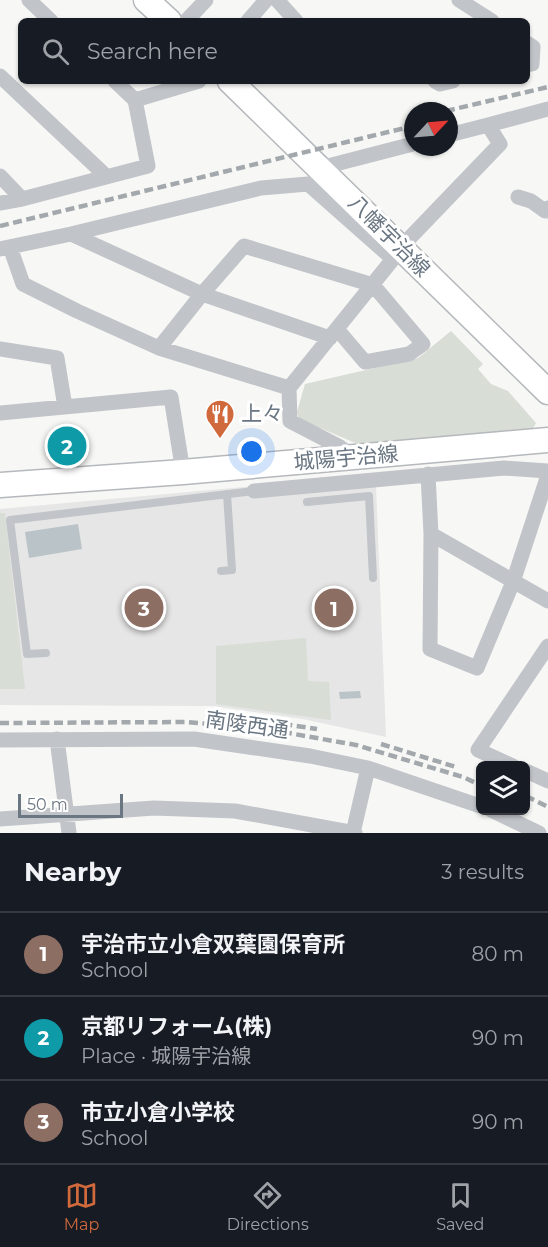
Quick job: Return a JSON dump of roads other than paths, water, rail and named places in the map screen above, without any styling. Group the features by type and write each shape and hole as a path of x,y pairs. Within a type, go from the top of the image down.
{"main road":[{"path":"146,0 166,18"},
{"name":"八幡宇治線","path":"233,84 320,168 397,253 548,392"},
{"name":"城陽宇治線","path":"0,485 183,472 548,440"}],"street":[{"path":"29,0 48,18"},
{"path":"189,18 206,0"},
{"path":"251,18 266,0"},
{"path":"277,0 293,18"},
{"path":"459,0 487,18"},
{"path":"530,45 533,47 532,63 530,63"},
{"path":"0,76 106,176"},
{"path":"0,203 148,166 135,100 118,84"},
{"path":"135,100 189,84"},
{"path":"458,133 548,109"},
{"path":"354,457 340,447 290,421 289,388 397,253 500,144 488,125"},
{"path":"320,168 404,146"},
{"path":"0,176 22,199"},
{"path":"289,388 159,348 77,311 23,284 5,248 261,188 308,184 397,253"},
{"path":"518,197 547,210"},
{"path":"71,234 201,294 333,334 365,362 409,354 423,344 373,285 244,246 201,294 159,348"},
{"path":"0,349 57,358 65,407"},
{"path":"0,413 171,397 183,472"},
{"path":"254,491 428,474 504,468 548,473 513,582 477,668 430,650 431,534 428,474"},
{"path":"431,534 548,601"},
{"path":"504,761 478,750 548,646"},
{"path":"57,739 69,833"},
{"name":"南陵西通","path":"0,740 194,739 310,756 368,768 476,805"},
{"path":"0,819 154,808 235,811 354,833 368,768"},
{"path":"530,773 548,781"},
{"path":"501,815 539,833"}],"lane":[{"path":"46,653 27,654 10,520 254,491"},
{"path":"220,571 232,570 227,494"},
{"path":"307,502 369,496 373,578"}],"railway":[{"path":"458,108 548,87"},
{"path":"0,226 404,128"},
{"path":"0,723 187,722 266,729 356,745 463,777 476,783"},
{"path":"270,722 317,729"},
{"path":"381,744 456,767"},
{"path":"530,798 548,807"}],"place":[{"name":"上々","path":"220,440"},
{"name":"京都リフォーム(株)","path":"67,446"},
{"name":"市立小倉小学校","path":"144,608"},
{"name":"宇治市立小倉双葉園保育所","path":"334,608"}]}
